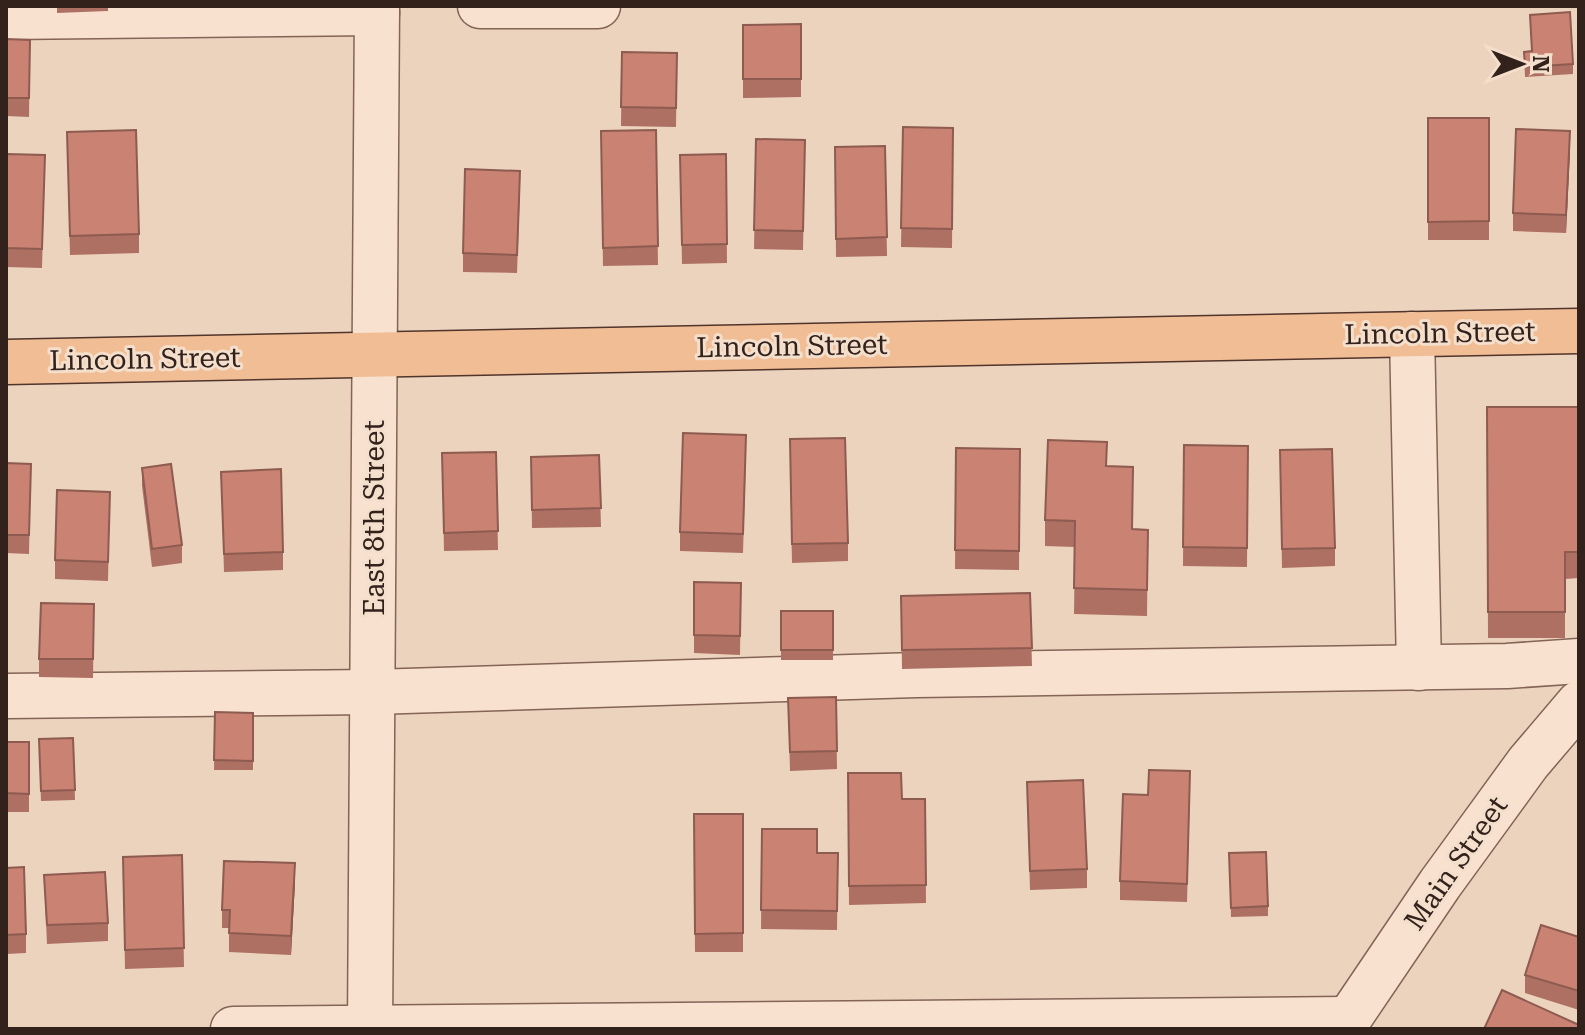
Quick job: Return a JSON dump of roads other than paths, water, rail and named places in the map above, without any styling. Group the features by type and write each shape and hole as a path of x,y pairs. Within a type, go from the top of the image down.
{"main road":[{"name":"Lincoln Street","path":"6,362 1579,331"}],"street":[{"path":"480,6 598,6"},
{"path":"6,17 377,10"},
{"name":"East 8th Street","path":"370,1027 377,10"},
{"path":"1412,334 1419,668"},
{"path":"6,696 373,692 916,675 1419,668 1579,661"},
{"name":"Main Street","path":"1345,1024 1519,775 1579,703"},
{"path":"233,1029 1345,1024"}]}
